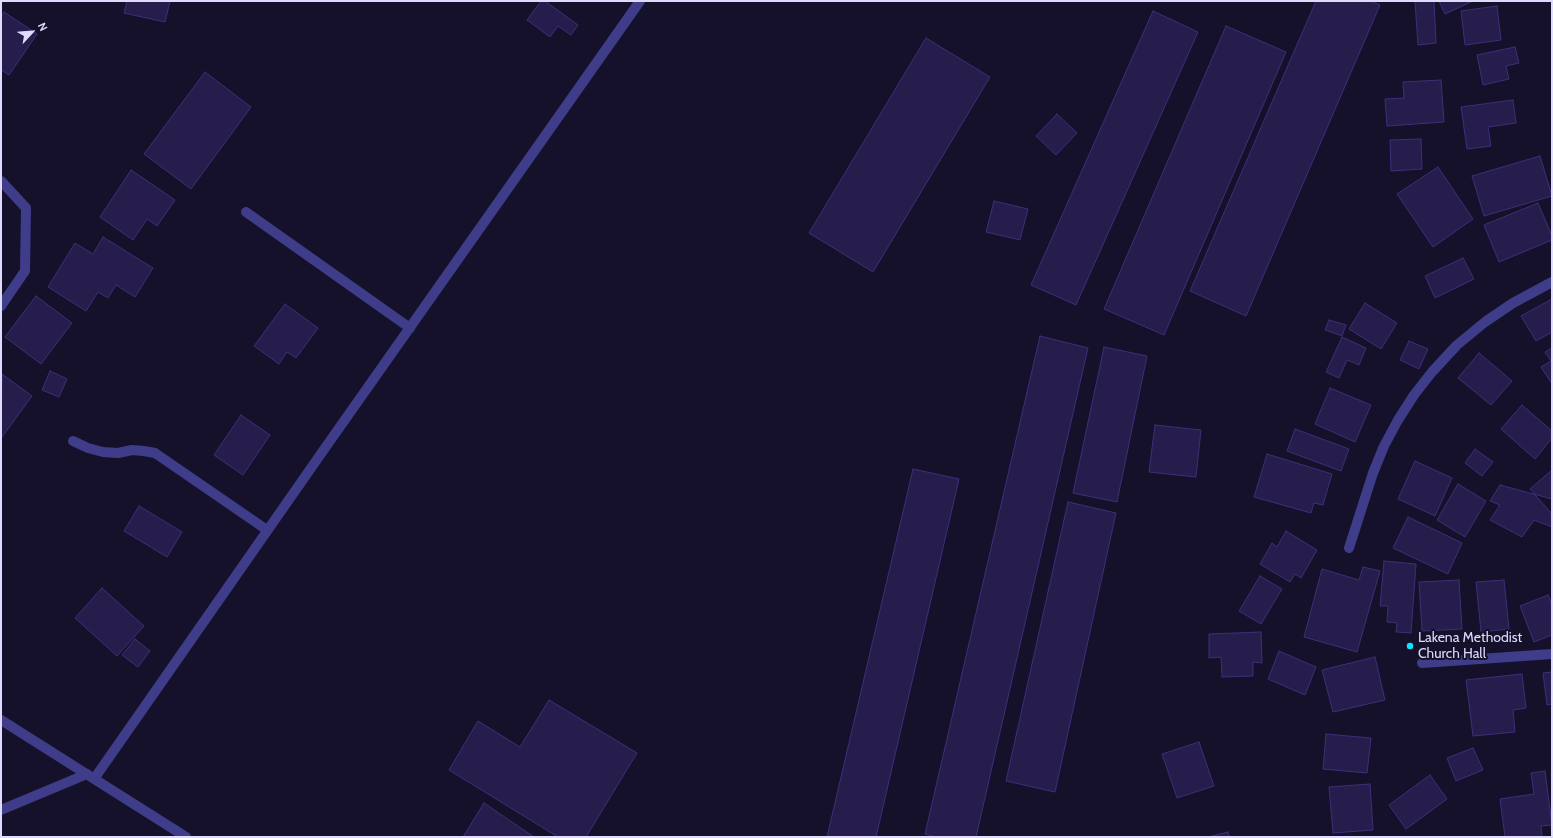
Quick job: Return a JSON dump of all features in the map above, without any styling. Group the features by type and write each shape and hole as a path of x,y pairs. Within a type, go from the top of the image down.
{"street":[{"path":"1,810 90,777 268,530 640,1"},
{"path":"1,181 26,208 25,271 1,306"},
{"path":"246,212 410,328"},
{"path":"1349,548 1373,473 1384,446 1414,395 1432,372 1457,345 1485,322 1513,302 1552,282"},
{"path":"73,441 88,448 103,452 118,453 132,450 155,453 268,530"},
{"path":"1422,663 1552,654"},
{"path":"1,720 186,837"}],"building":[{"path":"127,1 170,1 165,22 124,13"},
{"path":"541,1 545,1 578,25 571,35 558,26 550,37 527,20"},
{"path":"1316,1 1370,1 1380,5 1246,316 1190,291"},
{"path":"1415,1 1434,1 1436,43 1418,45"},
{"path":"1439,1 1473,1 1445,14"},
{"path":"1497,6 1501,40 1465,45 1461,11"},
{"path":"1153,11 1198,32 1076,305 1031,285"},
{"path":"4,12 37,34 9,75 1,70 1,17"},
{"path":"1226,26 1286,52 1164,335 1104,309"},
{"path":"926,38 990,77 873,272 809,233"},
{"path":"1515,47 1519,63 1506,66 1509,79 1483,85 1477,55"},
{"path":"205,72 251,107 191,189 144,154"},
{"path":"1441,80 1444,122 1387,126 1385,99 1404,98 1403,82"},
{"path":"1513,100 1516,123 1488,127 1491,146 1467,149 1461,107"},
{"path":"1057,114 1077,133 1056,155 1036,136"},
{"path":"1421,139 1422,169 1391,171 1390,140"},
{"path":"1540,156 1552,196 1484,216 1472,176"},
{"path":"1438,167 1473,219 1433,247 1397,194"},
{"path":"131,170 175,200 157,226 147,219 133,240 100,217"},
{"path":"994,201 1028,209 1020,240 986,232"},
{"path":"1538,203 1552,236 1552,240 1499,262 1484,225"},
{"path":"103,237 153,268 135,297 116,285 108,298 98,292 86,311 48,287 75,243 93,254"},
{"path":"1463,258 1474,279 1435,298 1425,276"},
{"path":"36,296 72,323 41,364 5,337"},
{"path":"1552,299 1552,332 1536,341 1521,316"},
{"path":"1365,303 1397,323 1381,349 1349,329"},
{"path":"285,304 318,328 296,358 287,352 279,364 254,346"},
{"path":"1329,320 1346,325 1342,336 1325,330"},
{"path":"1040,336 1088,348 976,837 936,837 925,834"},
{"path":"1342,337 1366,348 1359,365 1347,360 1339,378 1326,372"},
{"path":"1409,341 1428,349 1419,369 1400,360"},
{"path":"1104,347 1147,356 1117,502 1073,493"},
{"path":"1552,348 1552,384 1541,367 1551,361 1545,352"},
{"path":"1479,353 1512,381 1491,405 1458,378"},
{"path":"50,371 67,379 59,397 42,390"},
{"path":"2,374 32,396 2,437 1,436"},
{"path":"1330,388 1371,405 1355,442 1315,424"},
{"path":"1522,405 1552,431 1552,438 1535,459 1501,429"},
{"path":"241,415 270,435 243,475 214,455"},
{"path":"1155,425 1201,430 1196,477 1149,472"},
{"path":"1295,429 1349,449 1341,471 1287,451"},
{"path":"1475,449 1493,462 1482,476 1465,463"},
{"path":"1267,454 1332,474 1323,505 1314,503 1311,513 1254,497"},
{"path":"1415,461 1452,478 1435,516 1398,499"},
{"path":"913,469 959,479 876,837 827,837"},
{"path":"1552,470 1552,514 1530,489"},
{"path":"1458,484 1486,501 1465,537 1437,520"},
{"path":"1500,485 1552,499 1552,527 1534,520 1522,537 1490,520 1500,505 1490,501"},
{"path":"1068,502 1116,513 1055,792 1006,781"},
{"path":"139,506 182,532 167,557 124,531"},
{"path":"1408,517 1462,543 1448,574 1393,548"},
{"path":"1286,531 1317,550 1301,578 1295,574 1290,582 1260,564 1272,543 1277,547"},
{"path":"1384,561 1416,564 1411,633 1396,632 1397,623 1387,622 1388,606 1380,606"},
{"path":"1363,567 1380,571 1357,652 1304,637 1322,569 1359,580"},
{"path":"1260,576 1282,589 1261,624 1239,611"},
{"path":"1459,580 1462,629 1422,631 1419,582"},
{"path":"1504,580 1509,629 1481,632 1476,582"},
{"path":"102,588 144,626 117,656 75,618"},
{"path":"1548,595 1552,605 1552,635 1534,642 1520,606"},
{"path":"1261,632 1262,663 1253,662 1253,676 1222,677 1221,657 1209,658 1209,634"},
{"path":"135,639 150,651 138,667 122,655"},
{"path":"1279,651 1316,667 1305,695 1268,679"},
{"path":"1375,657 1385,700 1333,712 1322,670"},
{"path":"1552,672 1552,704 1547,705 1543,673"},
{"path":"1522,674 1526,708 1513,710 1515,732 1473,736 1466,680"},
{"path":"549,700 637,753 586,837 558,837 449,770 478,721 520,747"},
{"path":"1326,734 1371,738 1367,773 1323,769"},
{"path":"1199,742 1214,786 1177,798 1162,754"},
{"path":"1473,748 1483,770 1456,781 1447,758"},
{"path":"1545,771 1552,825 1541,826 1542,837 1505,837 1500,799 1534,794 1531,773"},
{"path":"1430,775 1447,799 1406,829 1389,805"},
{"path":"1370,784 1373,830 1333,833 1329,787"},
{"path":"484,803 534,837 463,837"},
{"path":"1228,832 1229,837 1208,837"}],"place":[{"name":"Lakena Methodist Church Hall","path":"1410,646"}]}
